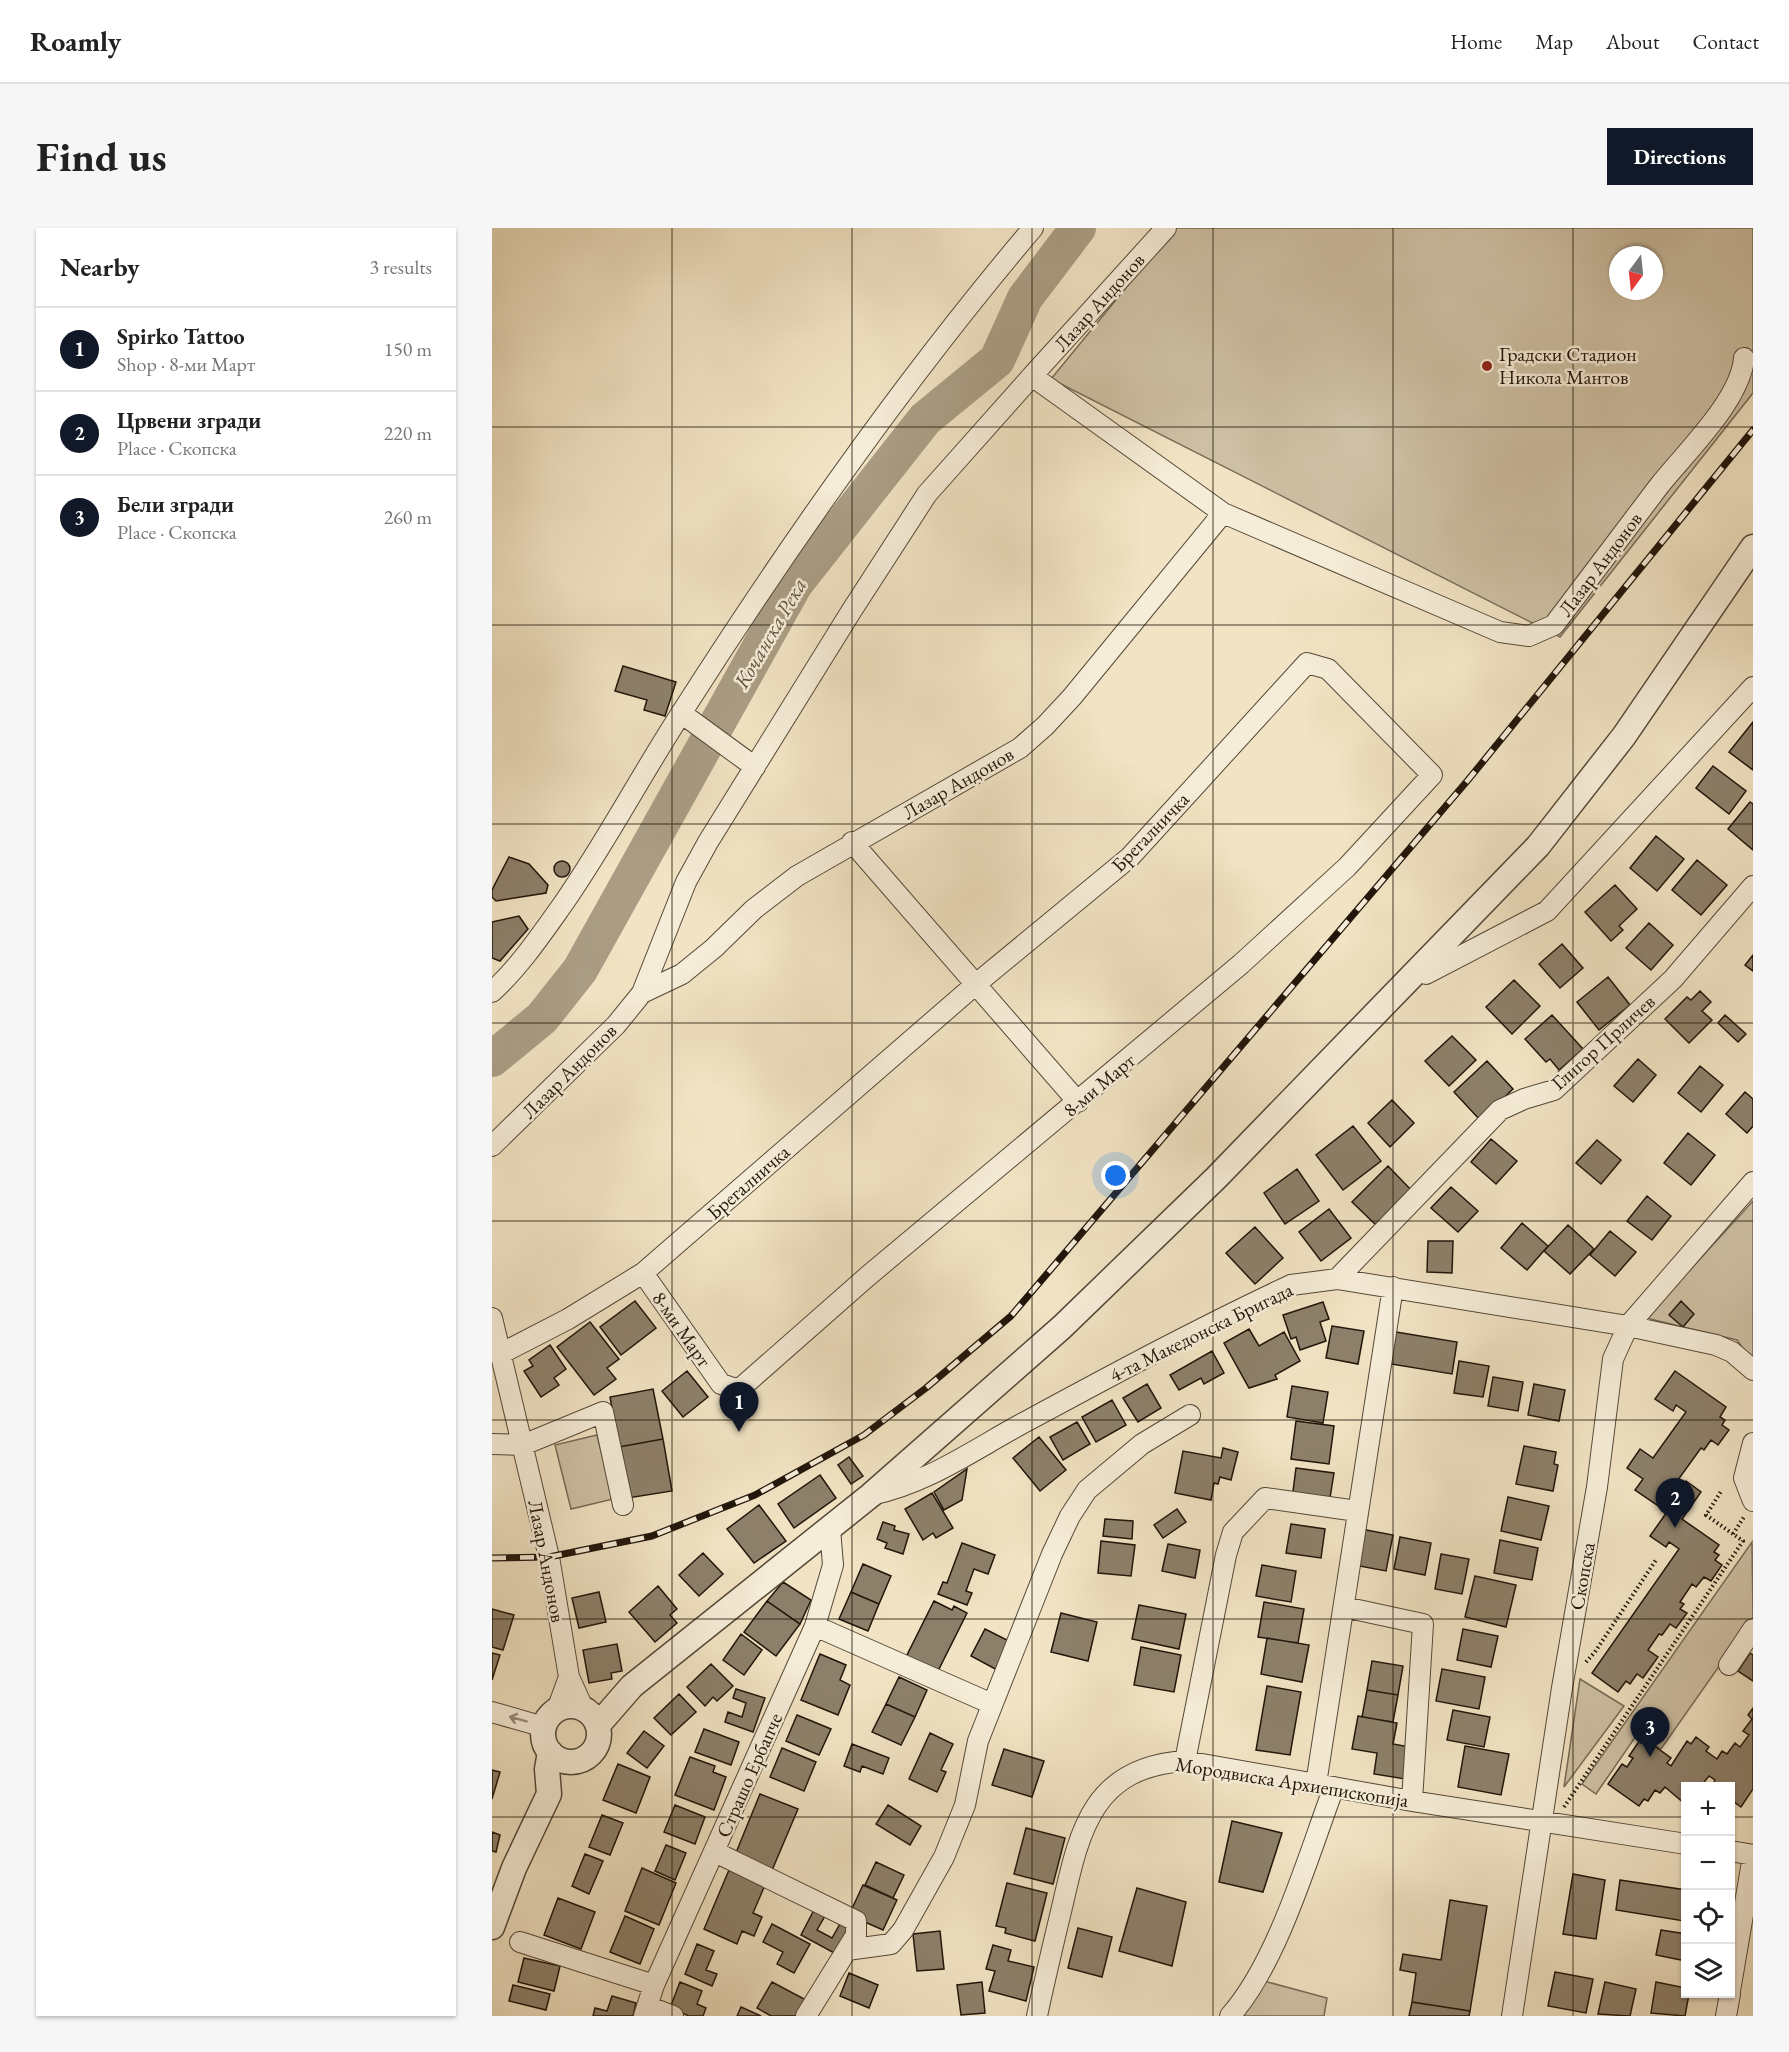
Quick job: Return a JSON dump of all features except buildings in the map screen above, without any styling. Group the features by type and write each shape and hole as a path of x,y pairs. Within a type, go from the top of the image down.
{"street":[{"path":"492,992 508,977 536,941 588,867 681,713 817,507 970,303 1034,228"},
{"name":"Лазар Андонов","path":"492,1146 616,1025 642,993 686,882 755,767 927,494 1166,228"},
{"name":"Лазар Андонов","path":"1032,376 1223,513 1500,632 1529,636 1554,625 1706,429 1737,382 1743,370 1744,358"},
{"name":"Лазар Андонов","path":"642,993 682,974 714,948 754,909 797,876 852,842 949,791 1020,748 1045,726 1223,513"},
{"path":"591,1716 608,1701 620,1697 871,1495 1062,1327 1216,1178 1545,837 1624,736 1753,547"},
{"name":"Брегалничка","path":"500,1354 568,1319 642,1273 976,984 1130,857 1307,663"},
{"name":"8-ми Март","path":"642,1273 721,1384 736,1389 743,1386 868,1275 1241,964 1347,867 1432,774 1328,669 1307,663"},
{"path":"1416,971 1426,974 1547,911 1753,687"},
{"path":"681,713 755,767"},
{"path":"852,842 1078,1102"},
{"name":"Глигор Прличев","path":"1337,1279 1500,1110 1524,1099 1554,1090 1673,979 1753,886"},
{"name":"Скопска","path":"1512,2016 1541,1822 1597,1487 1613,1359 1628,1326 1753,1182"},
{"name":"4-та Македонска Бригада","path":"871,1495 893,1490 949,1467 982,1445 1158,1350 1291,1285 1337,1279 1628,1326 1716,1345 1732,1352 1753,1370"},
{"path":"1230,2016 1252,1988 1269,1954 1325,1786 1344,1607 1357,1511 1393,1287"},
{"name":"Лазар Андонов","path":"492,1318 549,1557 569,1677 591,1716"},
{"path":"492,1444 523,1445 603,1412 623,1505"},
{"path":"847,1950 891,1944 903,1930 944,1857 965,1805 978,1741 992,1704 1052,1554 1087,1490 1142,1444 1190,1415"},
{"path":"1753,1443 1744,1478 1753,1501"},
{"path":"1185,1761 1226,1555 1233,1532 1265,1498 1357,1511"},
{"name":"Страшо Ербапче","path":"645,2011 654,1985 815,1626 833,1565 830,1529"},
{"path":"1344,1607 1423,1624 1413,1802"},
{"path":"815,1626 992,1704"},
{"path":"1728,1665 1753,1629"},
{"name":"Лазар Андонов","path":"550,1719 569,1677"},
{"path":"492,1712 550,1719 571,1706 591,1716 599,1734 594,1751 578,1761 565,1782 549,1794 514,1868 492,1927"},
{"path":"550,1719 545,1744 549,1752 562,1761 578,1761"},
{"path":"549,1752 547,1769 549,1794"},
{"name":"Мородвиска Архиепископија","path":"1037,2016 1073,1860 1090,1814 1095,1805 1125,1778 1163,1762 1185,1761 1413,1802 1681,1843"},
{"path":"715,1852 856,1921 856,1935 806,2016"},
{"path":"1735,1852 1753,1855 1735,1962"},
{"path":"520,1941 654,1985"},
{"path":"1726,2016 1729,1998"},
{"path":"645,2011 673,2016"}],"path":[{"path":"1563,1810 1743,1541 1706,1515 1722,1490"},
{"path":"1595,1652 1656,1560"}],"shaded area":[{"name":"Градски Стадион Никола Мантов","path":"1175,228 1753,228 1753,393 1560,637 1051,379"},
{"path":"1753,1201 1753,1363 1737,1340 1646,1318"},
{"path":"597,1435 613,1499 571,1509 555,1445"},
{"path":"1752,1542 1753,1618 1661,1749 1638,1733 1596,1794 1582,1784"},
{"path":"1580,1679 1624,1706 1564,1787"},
{"path":"1264,1981 1327,1998 1324,2016 1239,2016"}],"waterway":[{"name":"Кочанска Река","path":"492,1059 542,1018 580,970 795,584 925,419 997,360 1025,298 1078,228"}],"railway":[{"path":"492,1558 549,1557 652,1536 755,1495 864,1435 926,1388 1011,1316 1468,780 1753,430"}],"place":[{"name":"Градски Стадион Никола Мантов","path":"1487,366"},
{"name":"Spirko Tattoo","path":"739,1432"},
{"name":"Црвени згради","path":"1675,1528"},
{"name":"Бели згради","path":"1650,1757"}]}
